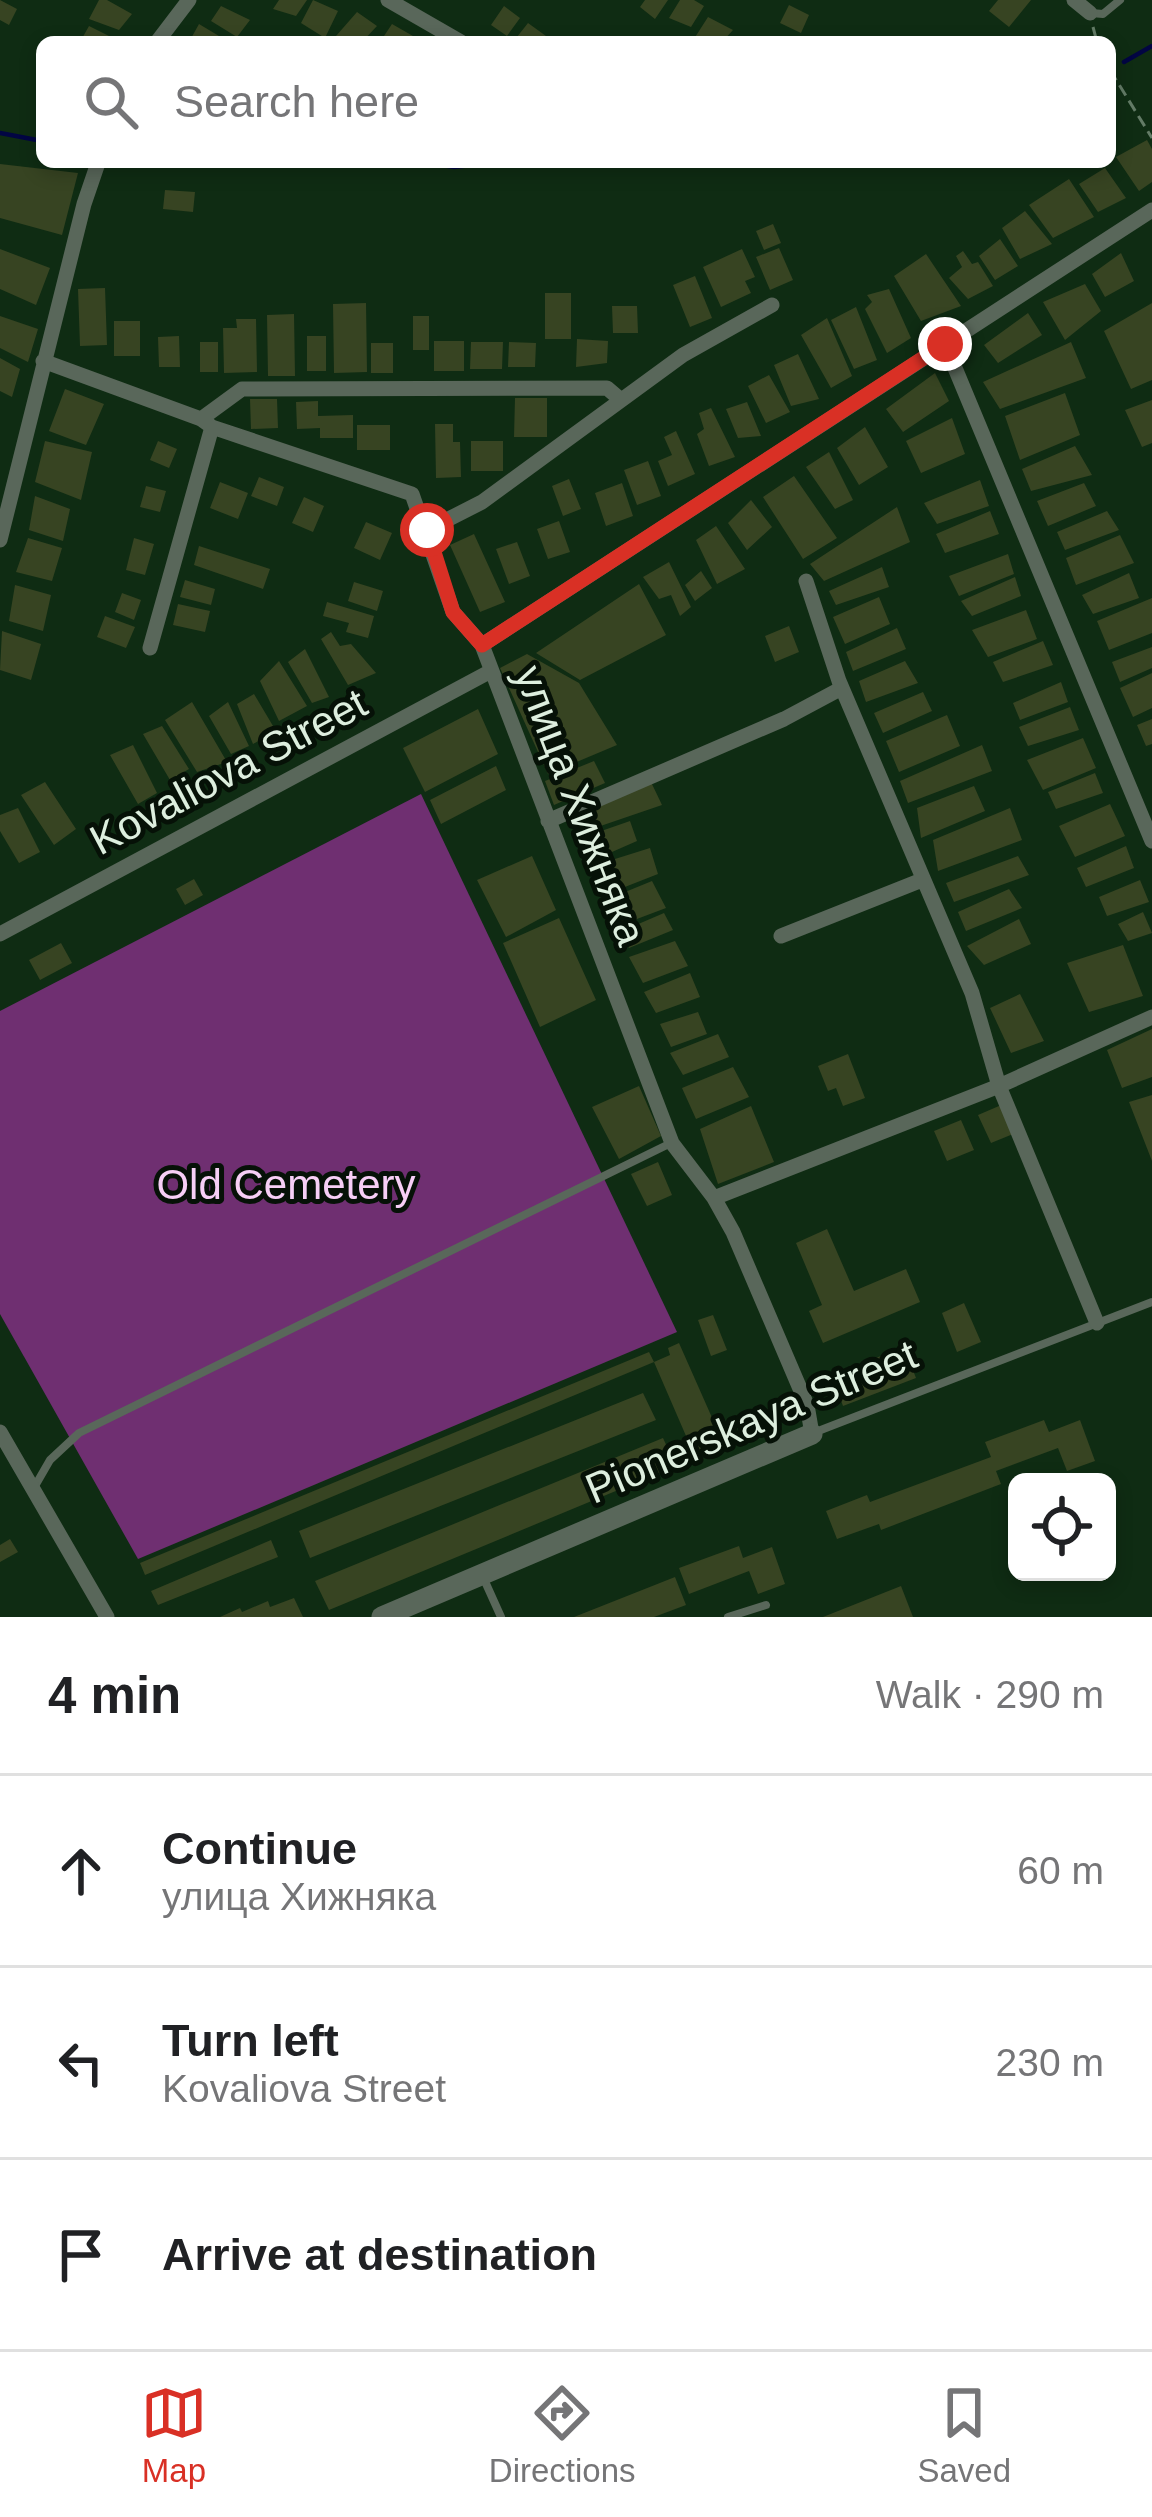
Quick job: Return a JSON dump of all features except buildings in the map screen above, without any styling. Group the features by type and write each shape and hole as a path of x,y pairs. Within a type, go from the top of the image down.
{"street":[{"path":"162,36 189,0"},
{"path":"388,0 451,36"},
{"path":"1074,0 1090,13"},
{"path":"0,540 83,204 96,168"},
{"path":"482,645 1152,210"},
{"path":"427,530 482,502 683,355 772,304"},
{"path":"945,344 1152,842"},
{"name":"улица Хижняка","path":"43,361 412,494 453,612 482,645 672,1143 733,1232 807,1405 812,1433"},
{"path":"149,648 206,423 242,388 607,388 621,400"},
{"path":"806,581 842,688 972,993 998,1086 1096,1323"},
{"name":"Kovaliova Street","path":"0,934 490,670"},
{"path":"548,821 842,688"},
{"path":"781,936 922,880"},
{"path":"714,1198 998,1086 1152,1017"},
{"path":"0,1432 107,1617"},
{"name":"Pionerskaya Street","path":"382,1617 812,1433"}],"lane":[{"path":"1090,13 1103,14 1120,0"},
{"path":"34,1488 50,1460 80,1433 672,1143"},
{"name":"Pionerskaya Street","path":"812,1433 1152,1302"},
{"path":"483,1575 501,1617"},
{"path":"728,1617 766,1605"}],"path":[{"path":"1116,80 1152,138"}],"green space":[{"name":"Old Cemetery","path":"421,794 677,1332 138,1559 0,1314 0,1011"}],"waterway":[{"path":"1124,62 1152,46"},
{"path":"0,133 36,140"}],"route":[{"path":"427,530 453,612 482,645 945,344"}]}
